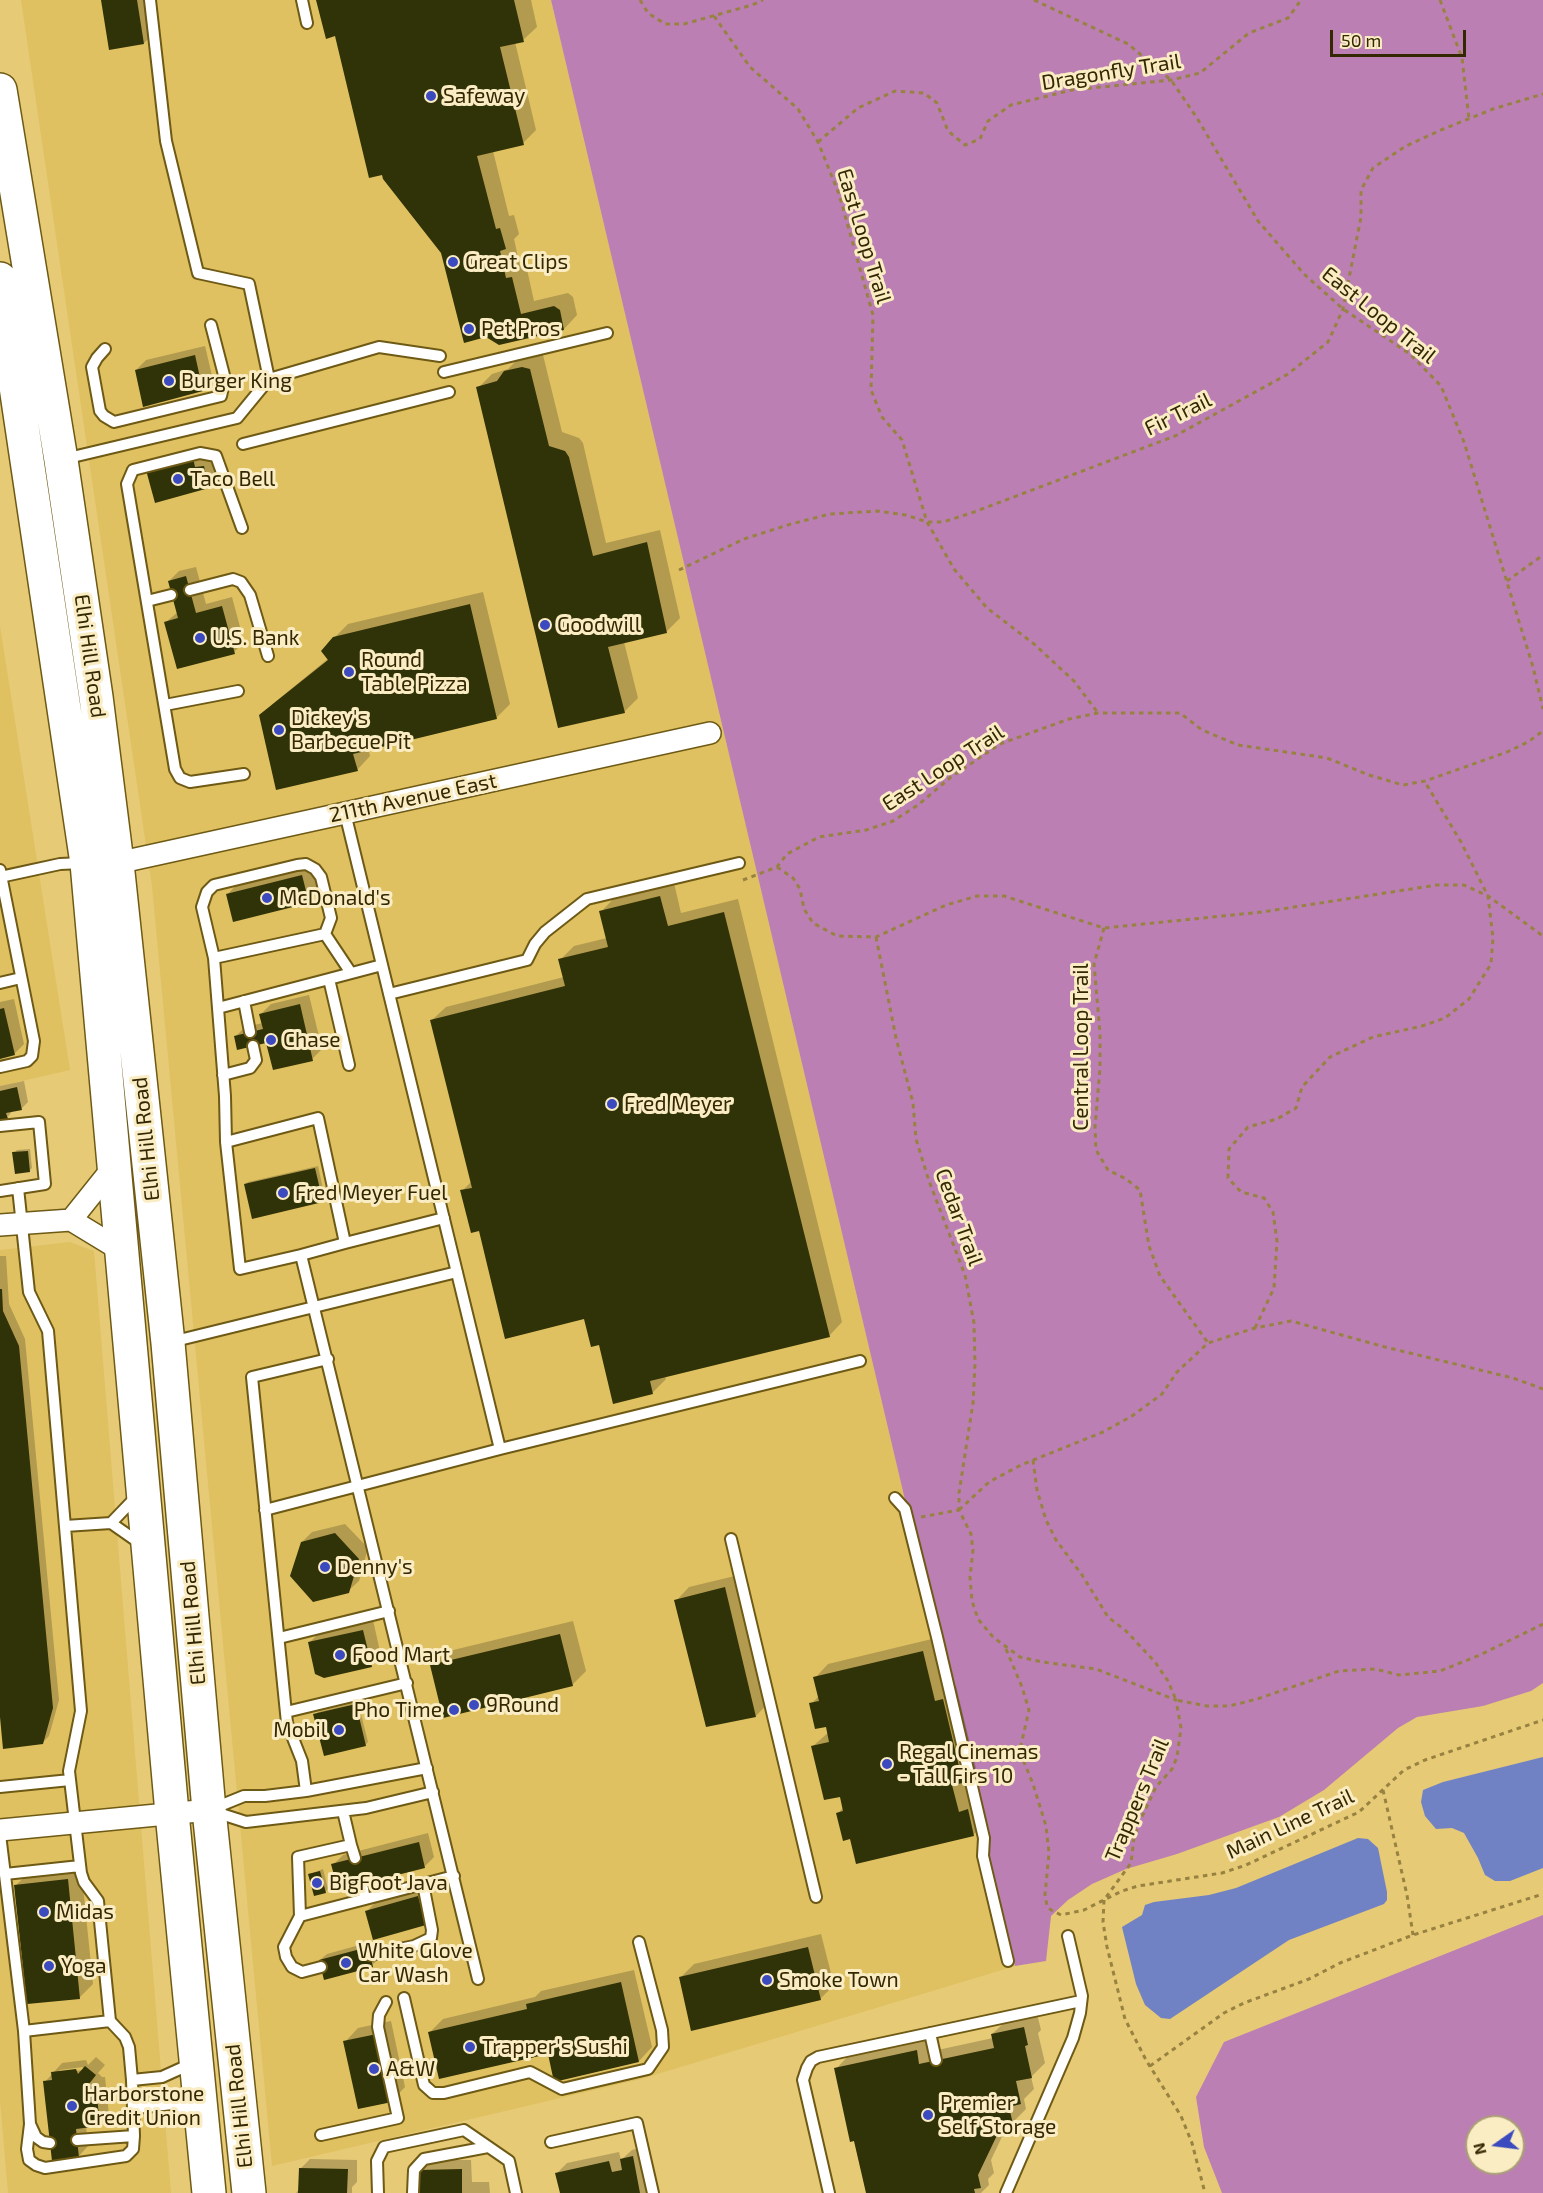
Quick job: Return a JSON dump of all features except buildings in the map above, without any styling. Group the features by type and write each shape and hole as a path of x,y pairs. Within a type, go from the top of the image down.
{"main road":[{"name":"Elhi Hill Road","path":"0,90 61,460 96,697 115,1165 208,2193"},
{"name":"Elhi Hill Road","path":"0,279 102,863 168,1342 209,1810 249,2193"}],"street":[{"name":"211th Avenue East","path":"102,863 345,813 710,733"},
{"path":"71,1220 115,1165"},
{"path":"0,1225 71,1220 122,1251"},
{"path":"0,1830 209,1810"}],"lane":[{"path":"150,0 166,141 198,273 249,284 269,379"},
{"path":"302,0 307,23"},
{"path":"105,349 97,357 92,367 100,411 114,422 221,396 225,379 211,325"},
{"path":"444,372 607,333"},
{"path":"61,460 237,418 269,379 379,347 440,356"},
{"path":"243,444 449,392"},
{"path":"242,528 216,456 200,453 133,470 127,484 176,769 180,778 190,782 244,774"},
{"path":"190,590 233,579 242,582 250,595 268,656"},
{"path":"147,601 171,595"},
{"path":"165,705 238,691"},
{"path":"345,813 500,1449"},
{"path":"0,1066 27,1060 32,1056 34,1041 0,875 60,864 102,863"},
{"path":"389,994 528,960 535,944 545,932 586,899 739,863"},
{"path":"325,934 331,918 321,877 315,869 306,864 213,885 207,892 202,907 214,958 226,1142 240,1269 444,1218"},
{"path":"325,934 351,973"},
{"path":"214,958 325,934"},
{"path":"218,1008 382,965"},
{"path":"0,982 21,978"},
{"path":"329,979 349,1065"},
{"path":"244,1001 250,1032"},
{"path":"223,1075 250,1068 256,1060 253,1046"},
{"path":"226,1142 318,1118 345,1243"},
{"path":"0,1126 39,1122 45,1184 0,1191"},
{"path":"0,1834 24,2031 30,2124 27,2149 29,2160 45,2168 126,2156 133,2149 134,2136 129,2047 125,2037 110,2021 98,1901 84,1882 80,1866 69,1771 81,1711 48,1331 29,1292 18,1188"},
{"path":"301,1255 316,1307 478,1979"},
{"path":"168,1342 457,1272"},
{"path":"306,1791 302,1761 287,1724 252,1377 328,1359"},
{"path":"266,1510 500,1449 860,1361"},
{"path":"111,1523 144,1489"},
{"path":"895,1498 905,1509 908,1520 984,1838 983,1856 1008,1961"},
{"path":"65,1526 111,1523 149,1549"},
{"path":"730,1539 816,1897"},
{"path":"279,1638 389,1611"},
{"path":"286,1712 407,1683"},
{"path":"209,1810 244,1796 306,1791 428,1768"},
{"path":"0,1787 70,1780"},
{"path":"209,1810 246,1822 366,1808 434,1792"},
{"path":"344,1811 355,1858"},
{"path":"321,1967 302,1972 292,1967 286,1957 284,1947 300,1916 298,1857 351,1845"},
{"path":"5,1874 80,1866"},
{"path":"300,1916 454,1876"},
{"path":"362,1884 364,1899"},
{"path":"370,1954 414,1946 431,1938 432,1930 423,1884"},
{"path":"1006,2193 1073,2038 1080,2013 1082,1996 1068,1936"},
{"path":"404,1998 424,2085 433,2093 444,2093 530,2072 562,2089 648,2069 663,2047 663,2038 639,1942"},
{"path":"829,2193 803,2080 807,2068 818,2056 1081,2001"},
{"path":"321,2135 398,2118 378,2027 379,2015 386,2002"},
{"path":"24,2031 110,2021"},
{"path":"930,2033 936,2060"},
{"path":"132,2080 162,2077 196,2061"},
{"path":"134,2115 137,2108 172,2104 201,2115"},
{"path":"551,2142 637,2123 653,2193"},
{"path":"30,2124 36,2138 43,2142 50,2142"},
{"path":"378,2193 377,2161 384,2147 464,2130 509,2161 516,2193"},
{"path":"77,2140 134,2136"},
{"path":"413,2193 414,2170 424,2159 488,2147"}],"path":[{"path":"640,0 648,13 665,24 684,24 763,0"},
{"name":"East Loop Trail","path":"1034,0 1128,44 1171,80 1197,118 1258,220 1304,274 1343,309 1410,354 1441,386 1464,442 1507,581"},
{"name":"Dragonfly Trail","path":"818,142 858,108 895,91 924,93 937,103 948,131 965,146 980,139 988,121 1011,105 1072,90 1171,80 1200,73 1250,33 1288,18 1301,0"},
{"path":"1440,0 1462,58 1469,119"},
{"name":"East Loop Trail","path":"714,16 750,67 798,109 818,142 839,194 873,315 871,390 882,417 902,440 927,522 954,569 987,608 1034,644 1074,681 1098,713"},
{"name":"Fir Trail","path":"679,570 744,539 830,514 878,512 906,515 927,522 943,522 1175,436 1288,374 1328,342 1343,309 1361,217 1361,190 1373,168 1406,146 1469,119 1543,94"},
{"path":"1543,555 1507,581 1543,709"},
{"name":"East Loop Trail","path":"742,880 777,867 787,854 819,837 866,830 893,821 918,805 951,777 1000,744 1069,719 1098,713 1180,713 1202,730 1238,745 1327,758 1369,775 1403,785 1425,782 1507,752 1528,742 1543,731"},
{"path":"1255,1328 1274,1288 1277,1241 1273,1212 1264,1198 1241,1192 1228,1178 1229,1149 1248,1127 1277,1119 1296,1108 1302,1087 1330,1057 1373,1037 1422,1026 1445,1018 1469,999 1491,964 1493,938 1488,896 1461,842 1425,782"},
{"path":"777,867 794,878 800,889 804,909 813,923 837,936 876,937 946,905 977,896 1004,896 1104,928 1262,912 1437,885 1464,885 1488,896 1543,936"},
{"name":"Central Loop Trail","path":"1104,928 1094,964 1100,1033 1096,1150 1108,1170 1126,1179 1140,1190 1149,1246 1160,1276 1208,1343"},
{"name":"Cedar Trail","path":"876,937 896,1038 913,1103 916,1138 929,1180 965,1275 974,1323 973,1403 959,1493 959,1510"},
{"path":"908,1520 959,1510 989,1482 1033,1460 1103,1432 1132,1416 1162,1394 1177,1372 1208,1343 1255,1328 1291,1321 1385,1347 1513,1378 1543,1389"},
{"path":"1033,1460 1037,1490 1046,1520 1056,1540 1082,1575 1108,1617 1126,1631 1155,1662 1168,1681 1176,1700"},
{"path":"959,1510 971,1534 972,1602 978,1619 1005,1647 1020,1657 1096,1669 1176,1700 1207,1706 1229,1706 1257,1699 1339,1671 1375,1669 1399,1675 1440,1671 1480,1655 1543,1624"},
{"path":"1005,1647 1029,1710 1021,1745 1024,1762 1034,1784 1046,1826 1048,1853 1045,1895 1047,1906 1061,1915 1069,1915 1104,1900 1103,1922 1125,2019 1150,2066 1181,2116 1192,2143 1205,2193"},
{"name":"Trappers Trail","path":"1104,1900 1131,1863 1134,1838 1140,1823 1156,1787 1172,1769 1177,1756 1181,1728 1176,1700"},
{"name":"Main Line Trail","path":"1104,1900 1138,1886 1222,1873 1246,1865 1359,1812 1404,1770 1425,1760 1543,1720"},
{"path":"1383,1790 1407,1895 1413,1935"},
{"path":"1150,2066 1224,2013 1244,2003 1309,1979 1340,1963 1413,1935 1543,1894"}],"shaded area":[{"path":"21,0 551,0 1015,1966 641,2079 272,2166 152,886"},
{"path":"551,0 1543,0 1543,1683 1531,1691 1483,1706 1417,1717 1398,1728 1324,1790 1279,1817 1177,1854 1126,1869 1092,1884 1068,1900 1051,1916 1046,1961 1015,1966"},
{"path":"0,626 70,1070 0,1086"},
{"path":"70,1242 94,1251 171,2193 8,2193 0,2100 0,1250"},
{"path":"1543,1915 1543,2193 1222,2193 1204,2147 1196,2097 1224,2042"}],"water":[{"path":"1543,1757 1543,1868 1510,1881 1495,1881 1485,1875 1464,1833 1452,1828 1436,1829 1425,1816 1421,1802 1423,1790 1443,1782"},
{"path":"1358,1838 1368,1839 1378,1848 1387,1892 1387,1900 1384,1904 1289,1940 1170,2019 1161,2018 1145,2005 1136,1984 1122,1927 1142,1915 1145,1905 1209,1895 1236,1888"}],"place":[{"name":"Safeway","path":"431,96"},
{"name":"Great Clips","path":"453,262"},
{"name":"Pet Pros","path":"469,329"},
{"name":"Burger King","path":"169,381"},
{"name":"Taco Bell","path":"178,479"},
{"name":"Goodwill","path":"545,625"},
{"name":"U.S. Bank","path":"200,638"},
{"name":"Round Table Pizza","path":"349,672"},
{"name":"Dickey's Barbecue Pit","path":"279,730"},
{"name":"McDonald's","path":"267,898"},
{"name":"Chase","path":"271,1040"},
{"name":"Fred Meyer","path":"612,1104"},
{"name":"Fred Meyer Fuel","path":"283,1193"},
{"name":"Denny's","path":"325,1567"},
{"name":"Food Mart","path":"340,1655"},
{"name":"9Round","path":"474,1705"},
{"name":"Pho Time","path":"454,1710"},
{"name":"Mobil","path":"339,1730"},
{"name":"Regal Cinemas - Tall Firs 10","path":"887,1764"},
{"name":"BigFoot Java","path":"317,1883"},
{"name":"Midas","path":"44,1912"},
{"name":"White Glove Car Wash","path":"346,1963"},
{"name":"Yoga","path":"49,1966"},
{"name":"Smoke Town","path":"767,1980"},
{"name":"Trapper's Sushi","path":"470,2047"},
{"name":"A&W","path":"374,2069"},
{"name":"Harborstone Credit Union","path":"72,2106"},
{"name":"Premier Self Storage","path":"928,2115"}]}
